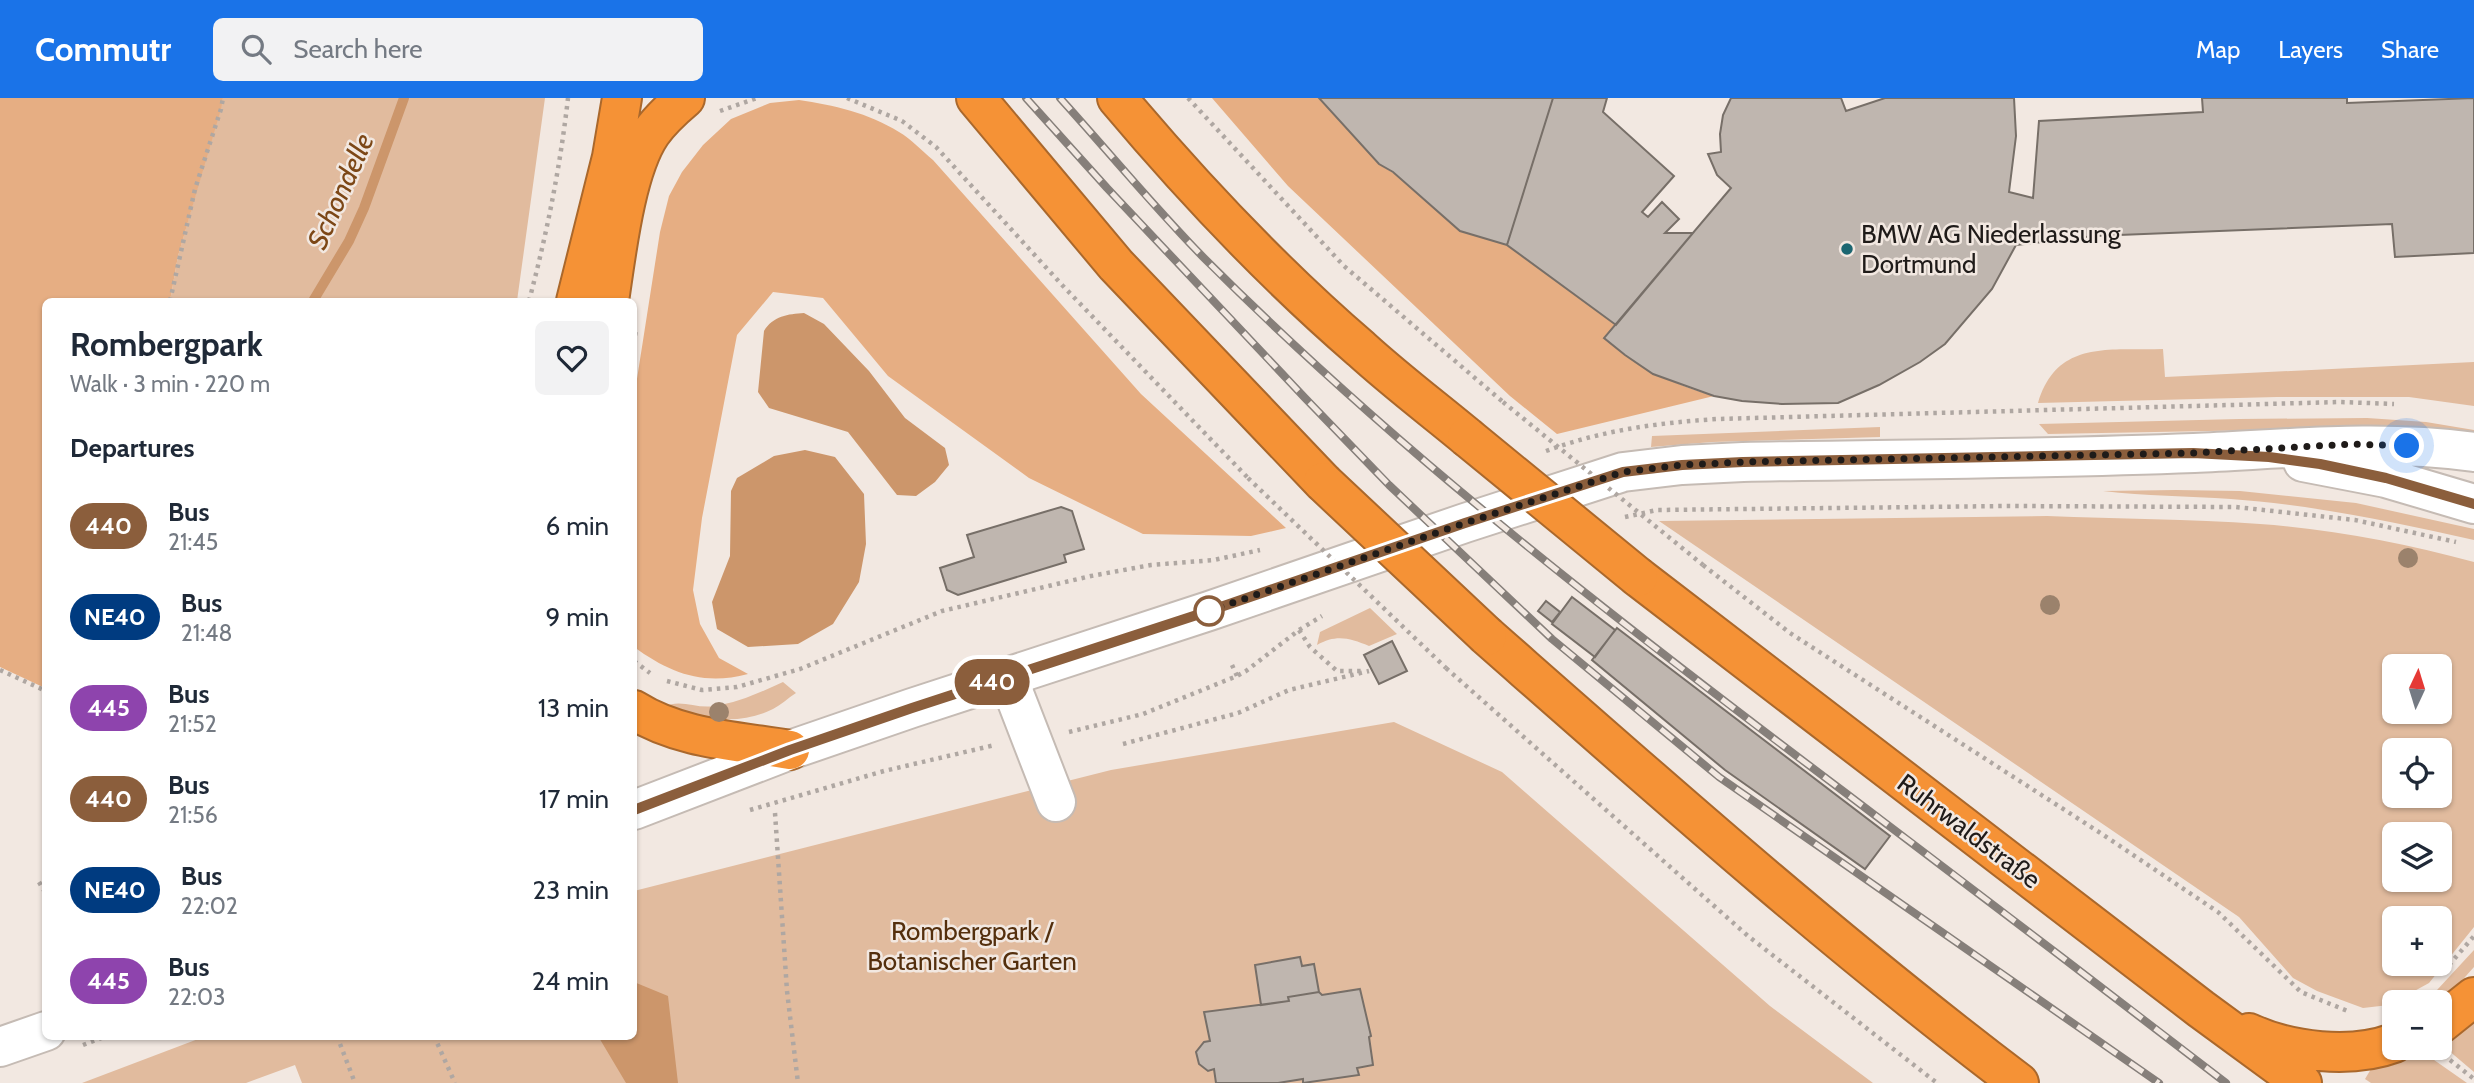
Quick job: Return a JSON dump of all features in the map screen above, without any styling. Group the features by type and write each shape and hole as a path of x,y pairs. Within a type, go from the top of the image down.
{"highway":[{"path":"577,298 612,158 622,98"},
{"path":"958,98 1002,130"},
{"path":"976,98 1116,265 1323,482 1487,636 1689,814 1885,979 2019,1083"},
{"name":"Ruhrwaldstraße","path":"1117,98 1156,145 1293,286 1360,349 1467,438 1638,577 2302,1083"},
{"path":"624,298 636,162 650,134 669,111 701,105"},
{"path":"637,712 685,733 790,750"},
{"path":"2452,1027 2474,997"},
{"path":"2202,1009 2257,1036 2314,1050 2360,1051 2382,1046"}],"main road":[{"path":"637,809 790,750 920,705 1623,472 1743,462 2193,453 2352,444 2435,446 2474,452"},
{"path":"2193,453 2269,457 2320,464 2397,481 2474,504"},
{"path":"1008,678 1056,802"},
{"path":"0,1047 42,1032"}],"path":[{"path":"171,298 194,189 223,98"},
{"path":"530,298 549,226 562,156 568,98"},
{"path":"701,105 757,98"},
{"path":"847,98 902,121 936,147 1063,286 1248,478 1446,668 1748,936 1937,1083"},
{"path":"1188,98 1344,266 1503,402 1790,634 2102,834 2218,912 2301,992 2358,1015"},
{"path":"1652,424 1731,418 2340,402 2402,404"},
{"path":"1657,510 2010,506 2236,507 2355,520 2461,543"},
{"path":"665,681 702,690 737,687 841,656 942,611 1091,576 1151,565"},
{"path":"743,812 972,748 1031,739 1143,714 1237,676 1299,629 1332,610"},
{"path":"1123,744 1238,713 1289,690 1369,671 1337,671 1310,647 1299,629"},
{"path":"1232,665 1237,676"},
{"path":"0,670 42,689"},
{"path":"775,813 786,990 798,1083"},
{"path":"39,882 42,887"},
{"path":"339,1040 355,1083"},
{"path":"436,1040 455,1083"},
{"path":"2452,1052 2474,1079"}],"green space":[{"path":"223,98 545,98 517,298 171,298 178,256"},
{"path":"2163,349 2165,377 2474,362 2474,406 2409,397 2277,397 2038,403 2047,382 2058,368 2072,358 2105,350"},
{"path":"2367,418 2426,422 2474,430 2474,439 2367,428 2048,434 2039,424 2239,419"},
{"path":"1880,427 1880,437 1712,442 1651,447 1652,436"},
{"path":"2103,491 2240,491 2356,503 2474,529 2474,540 2292,505"},
{"path":"2047,516 2233,522 2341,533 2474,562 2474,927 2452,954 2452,906 2382,906 2382,976 2435,976 2429,983 2416,990 2382,990 2382,1006 2363,1008 2317,991 2293,978 2239,917 1659,521"},
{"path":"1370,608 1397,634 1369,646 1343,638 1330,639 1317,645 1320,632"},
{"path":"783,682 796,693 773,709 746,718 718,719 664,707 676,703 707,707 723,705"},
{"name":"Rombergpark / Botanischer Garten","path":"1394,722 1502,772 1770,1006 1873,1083 302,1083 295,1065 246,1083 82,1083 195,1040 637,1040 637,890 1111,770"},
{"path":"2474,950 2474,967 2458,985 2452,990 2437,990"},
{"path":"2474,1023 2474,1072 2452,1053 2452,1037"},
{"path":"2401,1060 2434,1060 2467,1083 2371,1083 2365,1079 2371,1069"}],"shaded area":[{"path":"0,98 223,98 178,256 171,298 42,298 42,687 0,667"},
{"path":"1212,98 1319,98 1379,164 1507,245 1616,325 1605,338 1618,349 1656,373 1683,386 1714,396 1557,434 1510,396 1288,186"},
{"path":"799,100 838,107 887,125 916,145 933,160 1141,394 1286,528 1251,536 1143,534 1029,478 888,376 823,298 773,292 737,335 702,518 693,590 700,624 719,658 748,674 716,678 688,675 661,664 637,649 637,379 660,232 669,196 682,172 703,145 731,119 770,103"},
{"path":"804,313 824,324 869,371 905,418 945,448 949,465 935,482 916,496 897,495 848,432 769,408 758,392 764,331 776,319"},
{"path":"805,450 835,457 864,494 866,544 859,582 833,624 798,644 748,647 717,629 712,602 730,556 731,491 737,478 774,456"},
{"path":"637,983 668,996 678,1083 626,1083 600,1040 637,1040"}],"building":[{"path":"1319,98 1553,98 1507,245 1460,231 1393,172 1379,164"},
{"path":"1553,98 1607,98 1603,112 1674,176 1642,212 1648,217 1662,202 1679,219 1665,233 1693,233 1616,325 1507,245"},
{"name":"BMW AG Niederlassung Dortmund","path":"1731,98 1841,98 1846,111 1885,98 2014,98 2016,136 2009,192 2033,198 2039,121 2203,112 2202,98 2347,98 2347,103 2474,98 2474,253 2395,257 2392,224 2094,236 2016,245 1992,289 1945,344 1879,385 1838,403 1782,404 1714,396 1653,374 1604,338 1731,188 1717,175 1708,154 1721,152 1723,115"},
{"path":"1061,507 1072,511 1084,549 1064,555 1066,562 958,595 947,590 940,568 974,557 967,535"},
{"path":"1572,597 1615,630 1595,657 1552,624"},
{"path":"1546,601 1560,612 1552,622 1538,611"},
{"path":"1617,628 1890,836 1865,869 1725,770 1592,660"},
{"path":"1392,641 1407,671 1379,684 1364,655"},
{"path":"1300,957 1302,966 1314,964 1319,992 1288,997 1289,1001 1261,1005 1255,965"},
{"path":"1360,989 1371,1036 1373,1065 1357,1068 1359,1075 1303,1083 1303,1079 1278,1083 1216,1083 1214,1069 1208,1071 1199,1064 1196,1052 1204,1042 1210,1041 1204,1012 1289,1001 1288,997 1319,992 1322,995"}],"waterway":[{"name":"Schondelle","path":"315,298 349,241 364,208 404,98"}],"railway":[{"path":"1026,98 1107,188 1389,485 1552,639 1719,777 2159,1083"},
{"path":"1060,98 1204,258 1279,331 1436,470 1680,667 2226,1083"}],"bus line":[{"name":"440","path":"637,809 790,750 912,708 1623,472 1743,462 2193,453 2269,457 2320,464 2386,478 2474,504"}],"place":[{"name":"BMW AG Niederlassung Dortmund","path":"1847,249"}],"route":[{"path":"1209,611 1623,472 1743,462 2193,453 2352,444 2407,446"}]}
